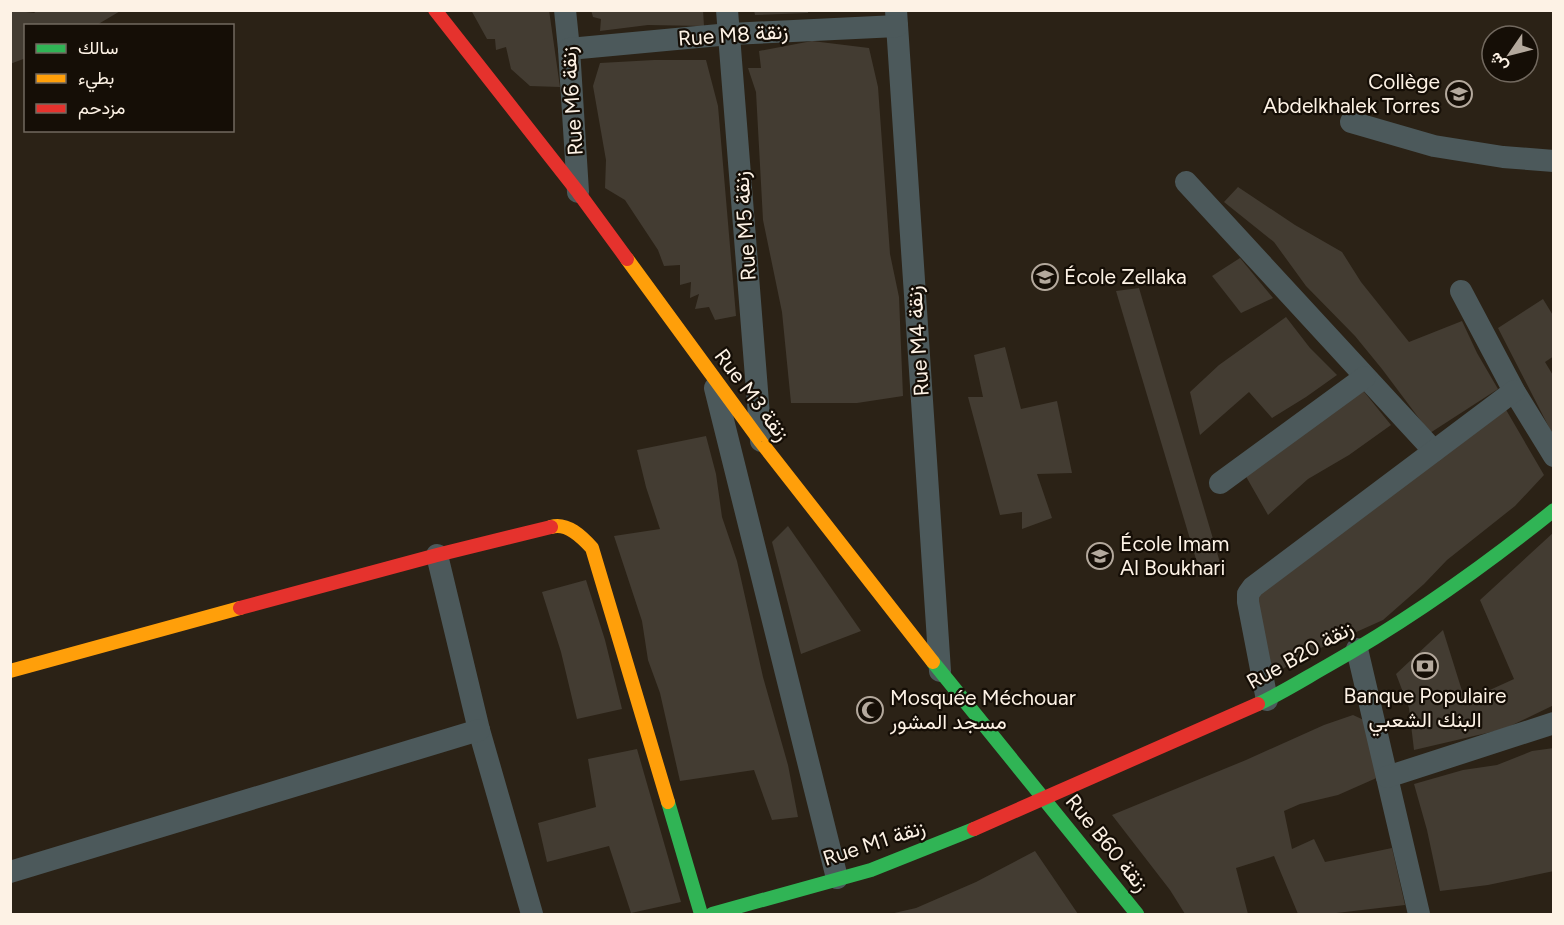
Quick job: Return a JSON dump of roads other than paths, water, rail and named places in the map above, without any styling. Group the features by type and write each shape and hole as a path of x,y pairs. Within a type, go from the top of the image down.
{"street":[{"name":"Rue M3 زنقة","path":"435,10 578,192 761,442 940,671 1044,798"},
{"name":"Rue M6 زنقة","path":"565,10 570,49 578,192"},
{"name":"Rue M5 زنقة","path":"728,10 761,442"},
{"name":"Rue M8 زنقة","path":"570,49 896,18"},
{"name":"Rue M4 زنقة","path":"896,18 940,671"},
{"path":"1351,122 1434,146 1503,157 1554,161"},
{"path":"1186,182 1434,451"},
{"path":"1461,291 1514,391 1554,456"},
{"path":"712,376 837,878"},
{"path":"1220,483 1365,376"},
{"path":"1267,700 1248,602 1248,594 1253,587 1514,391"},
{"name":"Rue B20 زنقة","path":"1044,798 1267,700 1427,605 1500,553 1554,510"},
{"path":"10,671 437,555 556,525 570,529 581,535 592,548 701,915"},
{"path":"437,555 479,730 532,915"},
{"path":"1356,649 1419,915"},
{"path":"1387,777 1554,723"},
{"path":"10,872 479,730"},
{"name":"Rue M1 زنقة","path":"711,915 872,870 1044,798"},
{"name":"Rue B60 زنقة","path":"1044,798 1137,915"}],"place":[{"name":"Collège Abdelkhalek Torres","path":"1459,94"},
{"name":"École Zellaka","path":"1045,277"},
{"name":"École Imam Al Boukhari","path":"1100,556"},
{"name":"Banque Populaire البنك الشعبي","path":"1425,666"},
{"name":"Mosquée Méchouar مسجد المشور","path":"870,710"}]}
